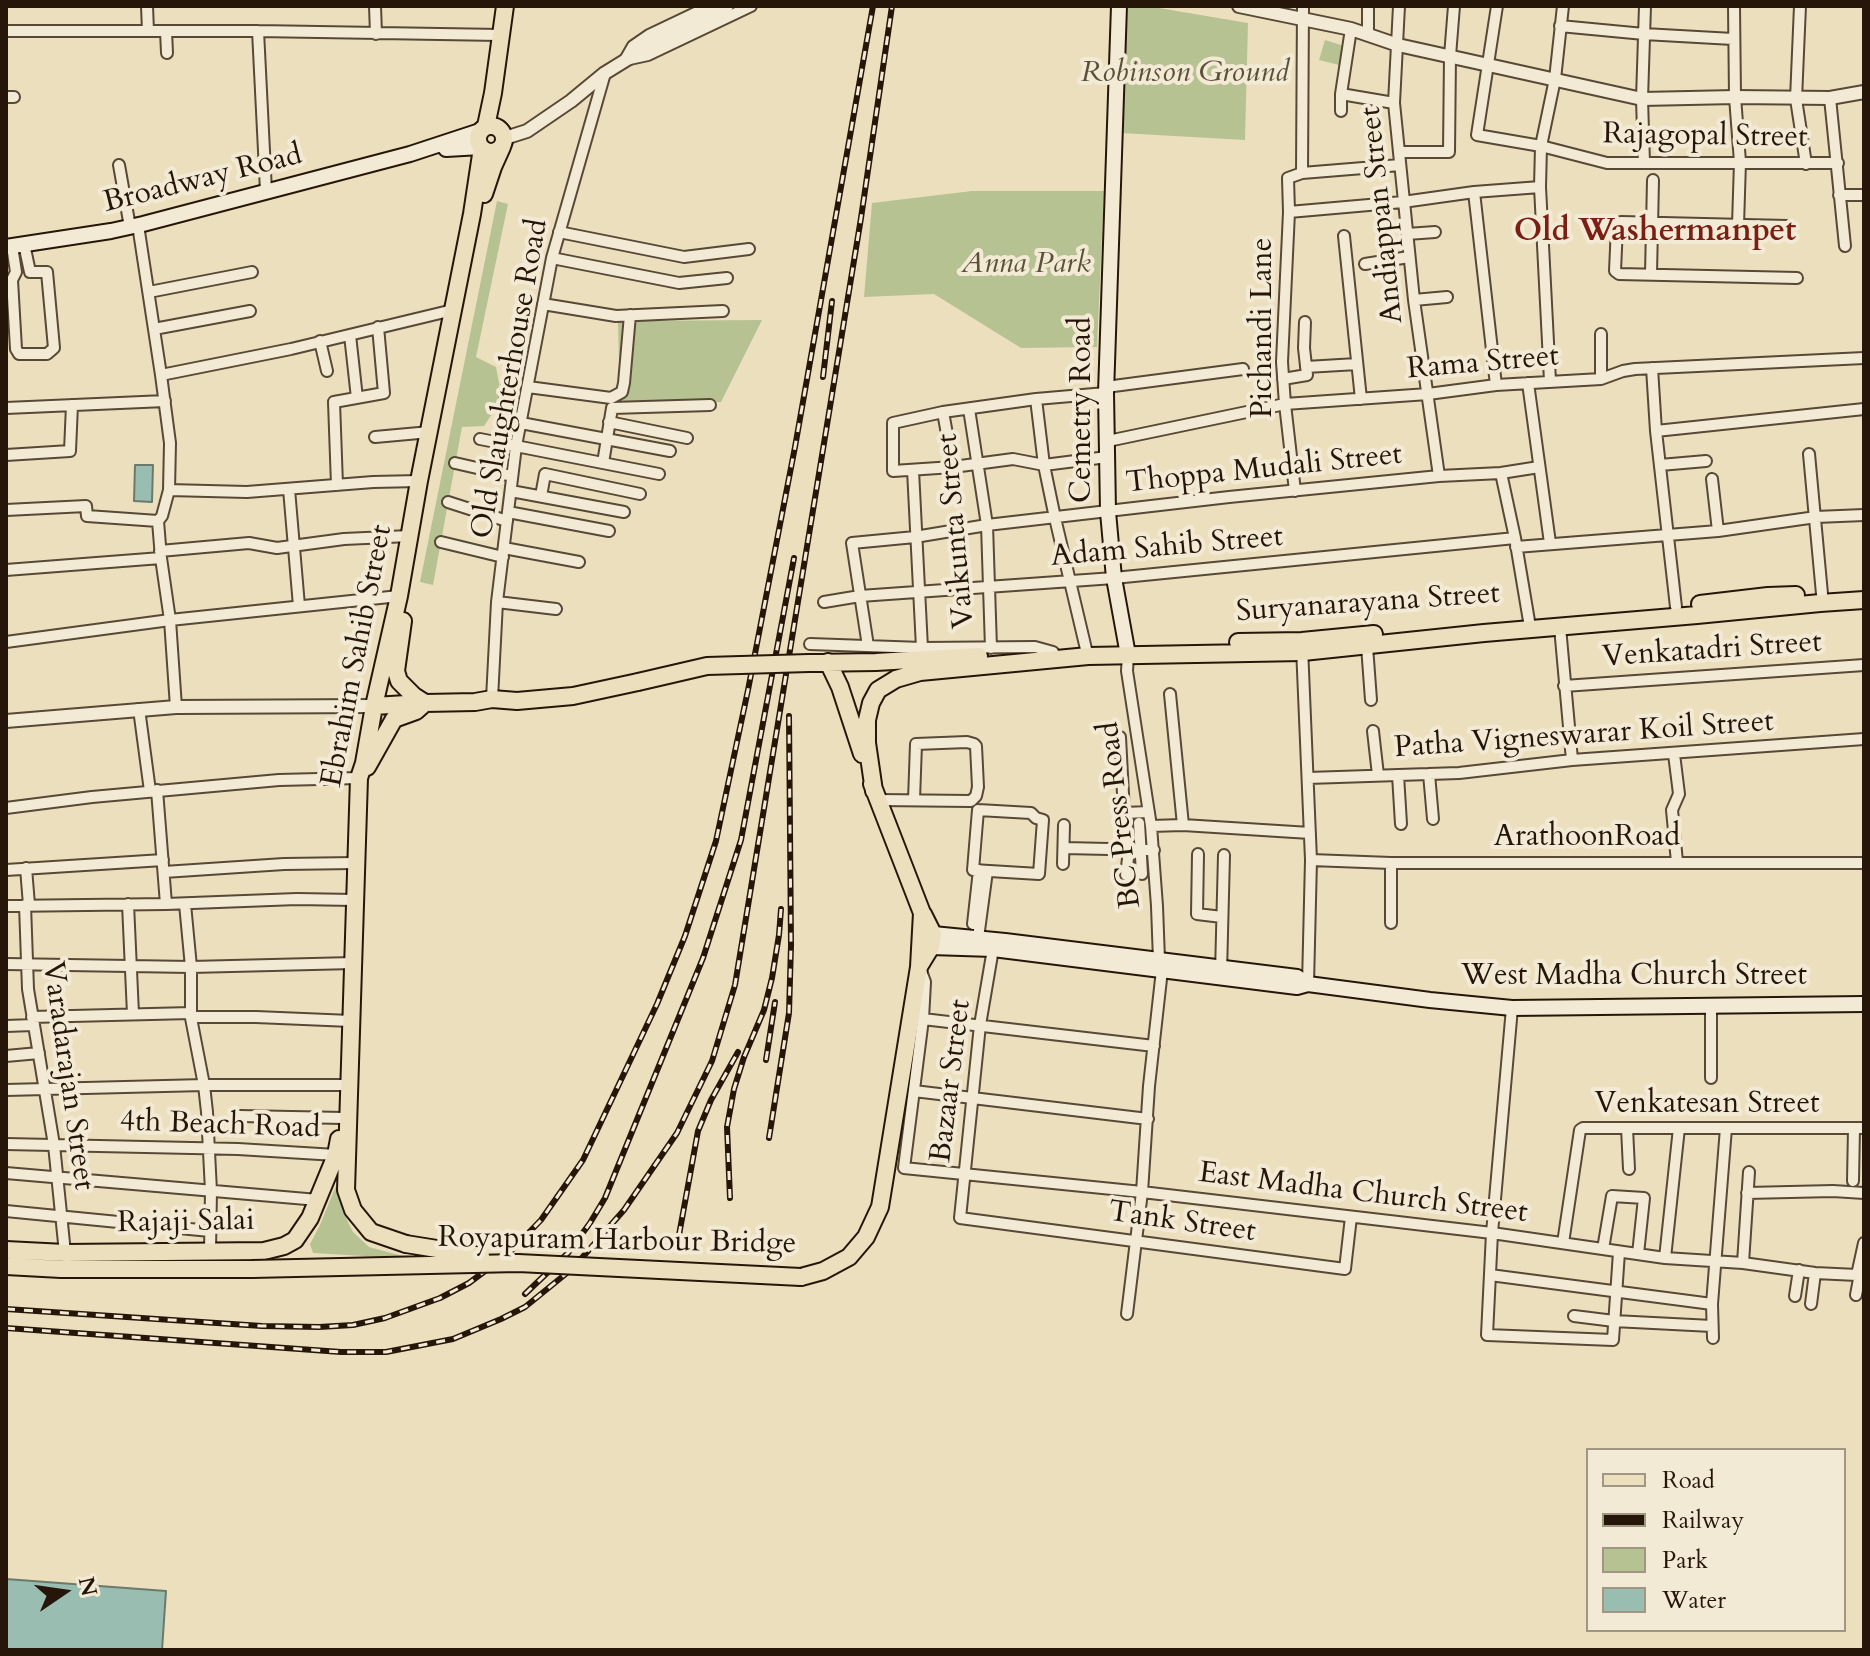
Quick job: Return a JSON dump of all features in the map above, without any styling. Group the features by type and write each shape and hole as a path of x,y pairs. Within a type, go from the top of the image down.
{"main road":[{"path":"503,139 494,125 482,138 490,152 499,150 503,139 497,57 505,6"},
{"name":"Cemetry Road","path":"1119,6 1106,390 1108,512 1114,578 1127,649"},
{"name":"Ebrahim Sahib Street","path":"425,703 389,670 409,536 472,214 497,57"},
{"name":"Broadway Road","path":"14,246 134,226 482,138"},
{"name":"Ebrahim Sahib Street","path":"503,139 479,215 389,670 374,706 359,778 346,1190 353,1210 371,1232 406,1244 518,1263"},
{"name":"Suryanarayana Street","path":"1302,646 1768,596 1864,591"},
{"name":"Suryanarayana Street","path":"374,706 573,696 707,666 876,662 1086,649 1367,646 1864,600"},
{"name":"Suryanarayana Street","path":"876,795 867,743 867,720 878,690 896,679 920,672 1088,656 1127,649"},
{"path":"828,662 840,687 876,795 932,940 919,967"},
{"path":"359,778 394,719 416,711 425,703"},
{"name":"Royapuram Harbour Bridge","path":"252,1269 518,1263 801,1277 823,1271 849,1257 866,1237 880,1207 919,967 922,913"},
{"name":"West Madha Church Street","path":"932,940 974,938 1277,979 1297,987 1308,984 1512,1008 1864,1004"},
{"name":"West Madha Church Street","path":"932,940 1160,965"},
{"name":"Rajaji Salai","path":"6,1250 65,1253 264,1251 284,1246 295,1240 318,1200 336,1155 350,1085"},
{"name":"Rajaji Salai","path":"6,1266 252,1269"}],"street":[{"path":"147,6 148,31"},
{"path":"375,6 376,34"},
{"path":"625,60 633,46 649,35 710,6"},
{"path":"503,139 527,131 625,60 727,6"},
{"path":"625,60 648,55 751,6"},
{"path":"1239,6 1303,12 1398,45 1642,99 1830,98 1864,92"},
{"path":"1368,6 1368,34"},
{"name":"Andiappan Street","path":"1399,6 1394,103 1414,300 1439,476"},
{"path":"1399,152 1449,152 1454,6"},
{"path":"1488,65 1497,6"},
{"path":"1550,381 1540,187 1541,146 1555,79 1563,6"},
{"path":"1644,163 1642,99 1645,6"},
{"path":"1734,6 1735,97 1740,162 1738,225"},
{"path":"1800,6 1796,99 1806,164"},
{"path":"1303,12 1302,173 1400,165"},
{"path":"1560,26 1733,39"},
{"path":"1341,111 1351,29"},
{"path":"6,31 500,35"},
{"path":"166,31 167,53"},
{"path":"258,31 266,191"},
{"name":"Rajagopal Street","path":"1488,65 1477,135 1541,146 1607,163 1838,163"},
{"name":"Old Slaughterhouse Road","path":"492,699 497,602 516,446 552,258 605,73"},
{"path":"1341,94 1394,103"},
{"path":"1830,98 1845,246"},
{"path":"119,165 149,292 170,443 169,490 158,521 170,620 176,707"},
{"name":"Pichandi Lane","path":"1295,491 1285,404 1282,330 1288,178 1302,173"},
{"path":"1651,274 1653,180"},
{"path":"1289,212 1540,187"},
{"path":"1474,192 1496,385"},
{"path":"1839,195 1864,195"},
{"path":"1787,226 1621,222 1615,271 1619,274 1797,278"},
{"path":"559,232 684,257 749,249"},
{"path":"1407,234 1435,232"},
{"path":"1344,236 1361,399"},
{"path":"14,246 30,272 47,272 54,348 47,354 19,354 16,349 12,280 16,272 14,246"},
{"path":"1365,264 1409,257"},
{"path":"552,258 679,283 727,278"},
{"path":"149,292 252,272"},
{"path":"1414,300 1447,297"},
{"path":"543,304 616,316 723,311"},
{"path":"161,375 453,310"},
{"path":"154,329 250,311"},
{"path":"528,387 611,398 622,392 630,315"},
{"path":"1283,379 1307,375 1305,322"},
{"path":"337,485 334,402 384,393 378,327"},
{"path":"1601,334 1601,379"},
{"path":"350,335 357,398"},
{"path":"320,341 327,371"},
{"name":"Rama Street","path":"1108,441 1285,404 1601,379 1623,371 1652,368 1864,358"},
{"path":"1306,367 1357,364"},
{"path":"1652,368 1676,607"},
{"path":"1107,457 1044,465 1013,459 893,471 893,423 943,412 1243,369"},
{"path":"499,443 508,381"},
{"path":"1528,383 1550,543"},
{"path":"1036,399 1044,465 1086,649"},
{"path":"6,408 165,401"},
{"path":"6,455 70,451 72,405"},
{"path":"603,463 612,408 710,405"},
{"name":"Vaikunta Street","path":"969,409 987,525 991,648"},
{"path":"1656,431 1864,409"},
{"path":"943,412 953,467"},
{"path":"609,422 687,438"},
{"path":"521,423 670,451"},
{"path":"375,437 430,432"},
{"path":"480,439 659,474"},
{"path":"1809,454 1822,594"},
{"path":"1660,465 1706,461"},
{"path":"455,463 512,476"},
{"name":"Thoppa Mudali Street","path":"860,596 852,543 987,525 1539,467"},
{"path":"913,470 922,648"},
{"path":"1501,473 1529,621"},
{"path":"541,496 545,474 640,494"},
{"path":"1712,479 1718,531"},
{"path":"169,490 247,492 419,481"},
{"path":"289,489 299,606"},
{"path":"511,491 624,512"},
{"path":"448,502 508,517 609,531"},
{"path":"6,510 86,506 87,516 158,521"},
{"name":"Adam Sahib Street","path":"824,602 860,596 1114,578 1516,542 1550,543 1718,531 1816,517 1864,515"},
{"path":"6,570 249,543 277,548 344,539 409,536"},
{"path":"441,542 579,562"},
{"path":"6,642 170,620 399,596"},
{"path":"860,596 868,646"},
{"path":"497,602 556,609"},
{"path":"1560,627 1572,760"},
{"path":"810,644 922,648 1035,647 1053,652"},
{"path":"1302,646 1311,860 1308,984"},
{"path":"1367,646 1371,700"},
{"name":"BC Press Road","path":"1127,649 1127,671 1154,850 1160,965 1142,1192 1127,1314"},
{"name":"Venkatadri Street","path":"1564,686 1864,665"},
{"path":"1170,694 1183,825"},
{"path":"6,721 176,707 374,706"},
{"path":"139,709 154,791 166,904"},
{"path":"1373,731 1378,775"},
{"path":"1120,737 1124,813 1149,812"},
{"name":"Patha Vigneswarar Koil Street","path":"1308,778 1459,773 1572,760 1864,739"},
{"path":"876,795 914,800 971,801 978,787 976,746 967,742 916,744 914,800"},
{"path":"1674,754 1679,794 1672,810 1677,862"},
{"path":"1429,774 1433,819"},
{"path":"1398,775 1401,824"},
{"path":"6,808 279,780 359,778"},
{"path":"978,810 1031,813 1043,820 1039,874 983,870 973,870 978,810"},
{"path":"1125,822 1129,850 1126,875"},
{"path":"1139,823 1142,874"},
{"path":"1063,864 1064,825"},
{"path":"1151,826 1183,825 1310,833"},
{"path":"1064,848 1154,850"},
{"path":"1198,854 1197,914 1222,917"},
{"path":"1221,972 1224,855"},
{"name":"ArathoonRoad","path":"1311,860 1391,863 1864,863"},
{"path":"6,870 355,863"},
{"path":"1391,863 1391,923"},
{"name":"Varadarajan Street","path":"26,868 26,964 32,1021 59,1178 65,1253"},
{"path":"974,938 983,870"},
{"path":"6,906 354,900"},
{"path":"128,904 133,1014"},
{"path":"185,904 191,967 191,1015 207,1112 210,1251"},
{"name":"Bazaar Street","path":"960,1218 980,1025 993,949"},
{"path":"6,964 191,967 353,963"},
{"path":"919,967 925,982 914,1091 1148,1119"},
{"path":"1711,1006 1711,1078"},
{"path":"1512,1008 1492,1233 1487,1335 1613,1340 1619,1252"},
{"path":"6,1026 32,1021 133,1014 351,1021"},
{"path":"923,1019 1154,1046"},
{"path":"6,1056 39,1053"},
{"path":"6,1090 350,1085"},
{"name":"East Madha Church Street","path":"914,1091 904,1168 1492,1233 1665,1258 1857,1275"},
{"path":"239,1116 344,1118"},
{"name":"Venkatesan Street","path":"1563,1243 1580,1130 1583,1128 1859,1128 1853,1181"},
{"path":"1627,1128 1629,1169"},
{"path":"1665,1258 1679,1128"},
{"path":"1713,1338 1712,1304 1726,1128"},
{"name":"4th Beach Road","path":"6,1144 336,1155"},
{"path":"1743,1263 1749,1172"},
{"path":"6,1173 318,1200"},
{"path":"1747,1193 1864,1193"},
{"path":"1603,1249 1612,1196 1644,1198 1638,1254"},
{"path":"6,1211 210,1231"},
{"name":"Tank Street","path":"960,1218 1345,1269 1351,1217"},
{"path":"1856,1295 1864,1243"},
{"path":"1795,1296 1799,1270"},
{"path":"1811,1304 1815,1273"},
{"path":"1490,1275 1712,1304"},
{"path":"1574,1316 1712,1326"}],"green space":[{"name":"Robinson Ground","path":"1128,6 1147,6 1248,23 1245,140 1121,133"},
{"path":"1325,40 1344,46 1339,65 1319,60"},
{"name":"Anna Park","path":"972,191 1104,191 1097,347 1021,348 934,294 864,297 872,203"},
{"path":"497,201 508,204 476,357 496,367 502,399 484,426 462,427 433,585 420,582"},
{"path":"762,320 721,402 620,404 618,321"},
{"path":"337,1183 342,1210 353,1232 369,1247 414,1259 313,1253 310,1244"}],"water":[{"path":"135,465 153,465 152,502 134,501"},
{"path":"6,1579 166,1591 162,1650 6,1650"}],"railway":[{"path":"6,1309 262,1326 353,1325 385,1318 440,1298 469,1283 509,1253 541,1220 583,1160 657,1004 685,936 716,841 795,447 873,6"},
{"path":"6,1328 341,1352 386,1352 453,1339 525,1307 573,1268 624,1210 677,1133 712,1061 735,985 861,218 892,6"},
{"path":"823,377 832,301"},
{"path":"525,1294 568,1253 605,1198 703,958 741,840 794,558"},
{"path":"769,1138 789,1013 789,716"},
{"path":"730,1198 727,1127 734,1089 764,1010 772,978 781,909"},
{"path":"766,1060 775,1002"},
{"path":"679,1235 698,1131 711,1100 738,1052"}],"district":[{"name":"Old Washermanpet","path":"1655,233"}]}
